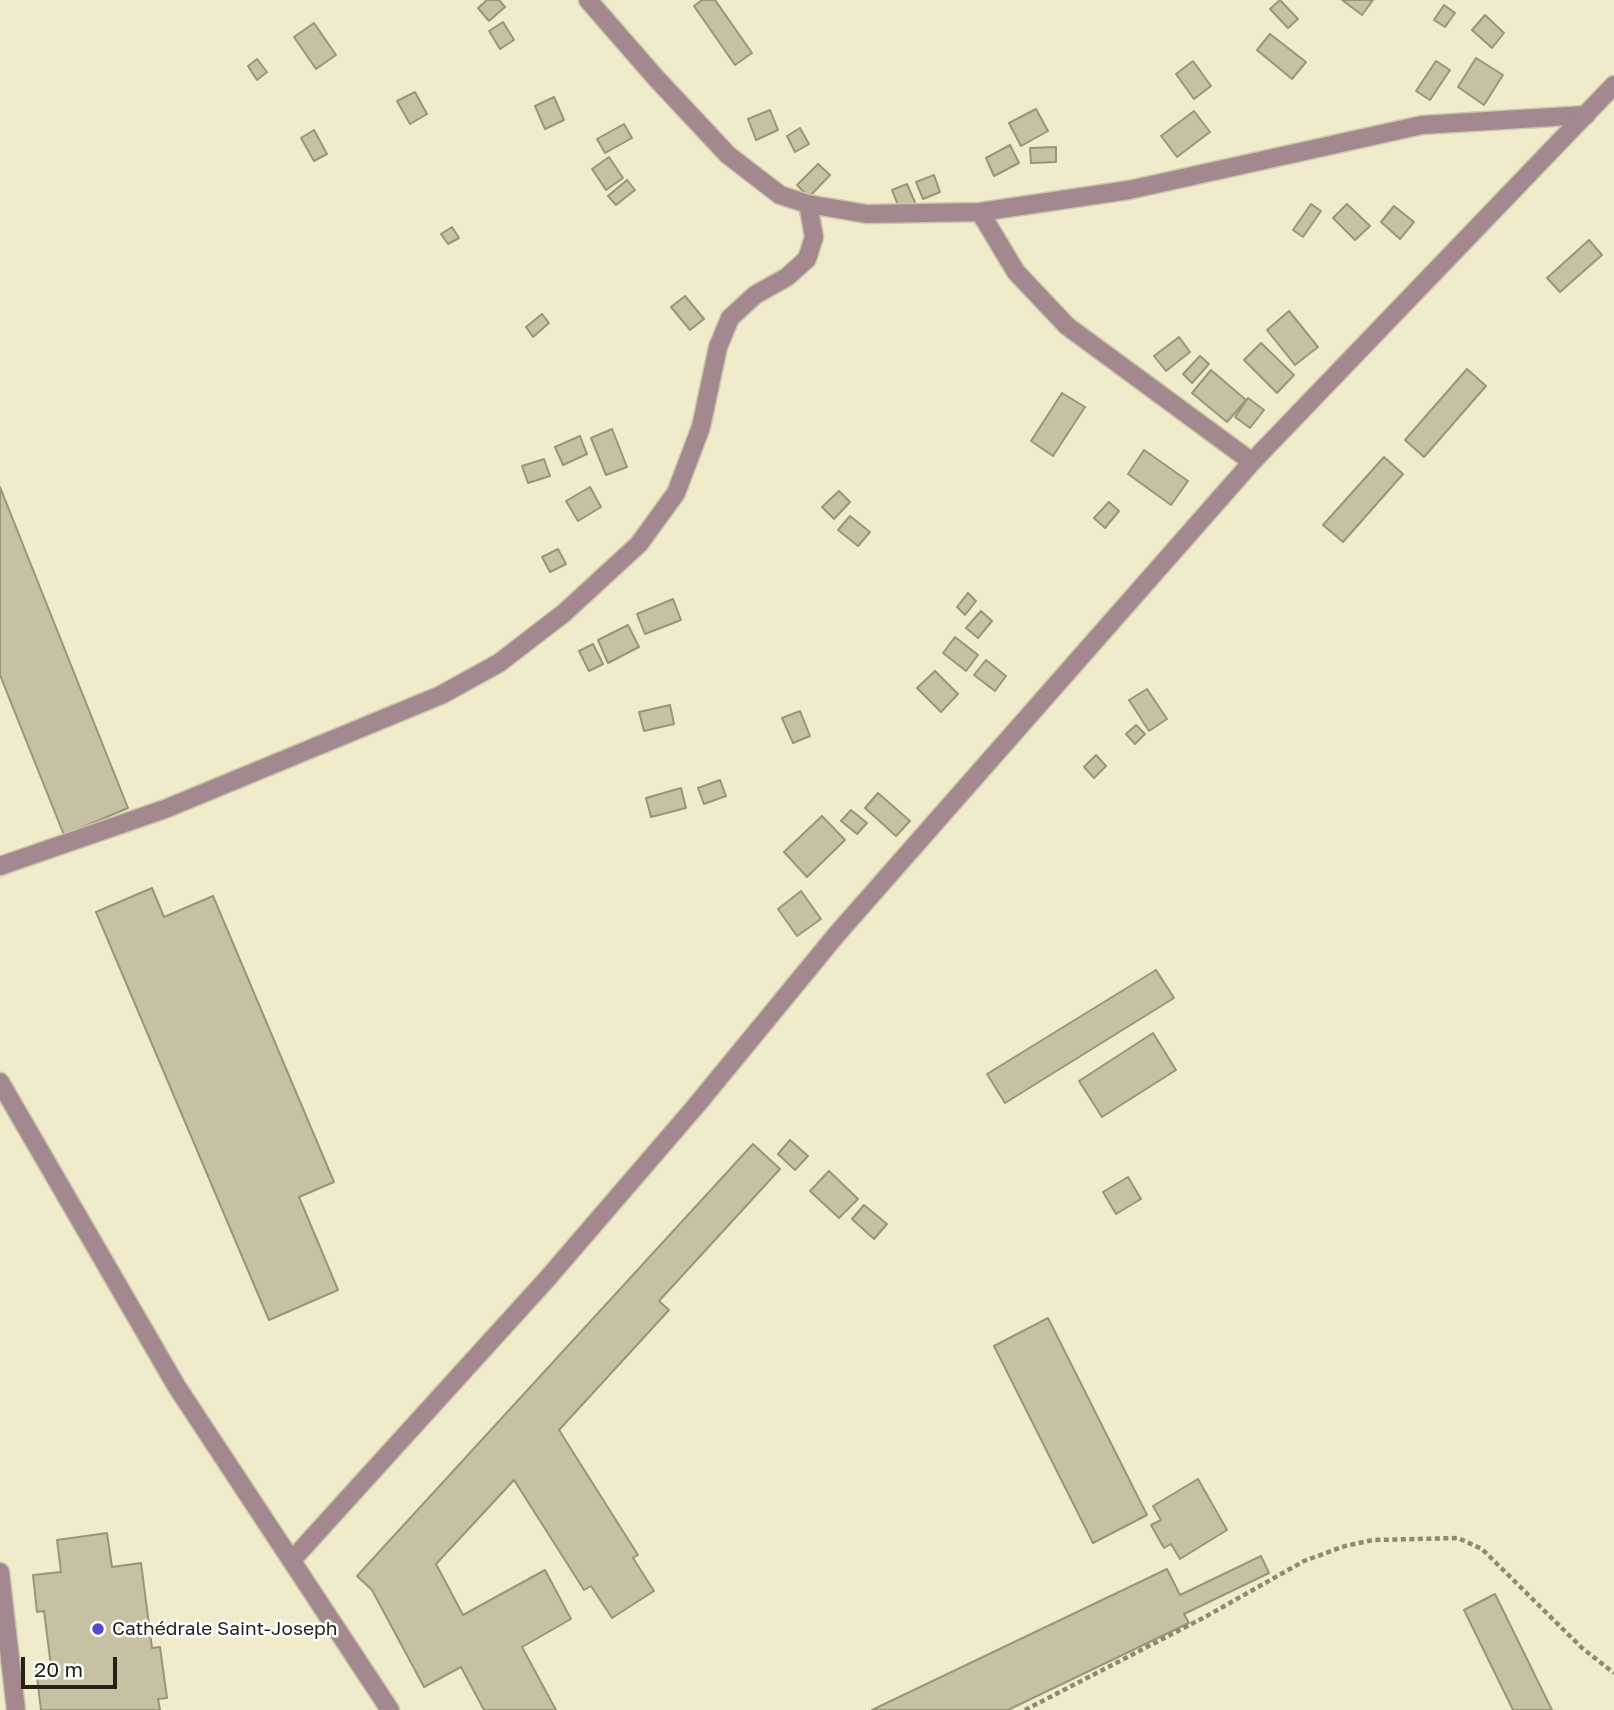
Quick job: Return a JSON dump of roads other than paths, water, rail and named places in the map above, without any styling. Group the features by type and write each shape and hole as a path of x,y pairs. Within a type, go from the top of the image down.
{"street":[{"path":"588,0 728,155 780,195 808,204 867,215 980,212 1129,190 1422,125 1586,115"},
{"path":"292,1560 547,1279 695,1107 837,934 1252,462 1614,85"},
{"path":"0,866 165,809 440,695 499,663 564,613 639,544 676,493 701,427 718,348 730,318 755,295 787,277 807,259 814,237 808,204"},
{"path":"980,212 1016,272 1067,326 1252,462"},
{"path":"0,1082 177,1387 390,1710"},
{"path":"0,1572 16,1710"}],"place":[{"name":"Cathédrale Saint-Joseph","path":"98,1629"}]}
